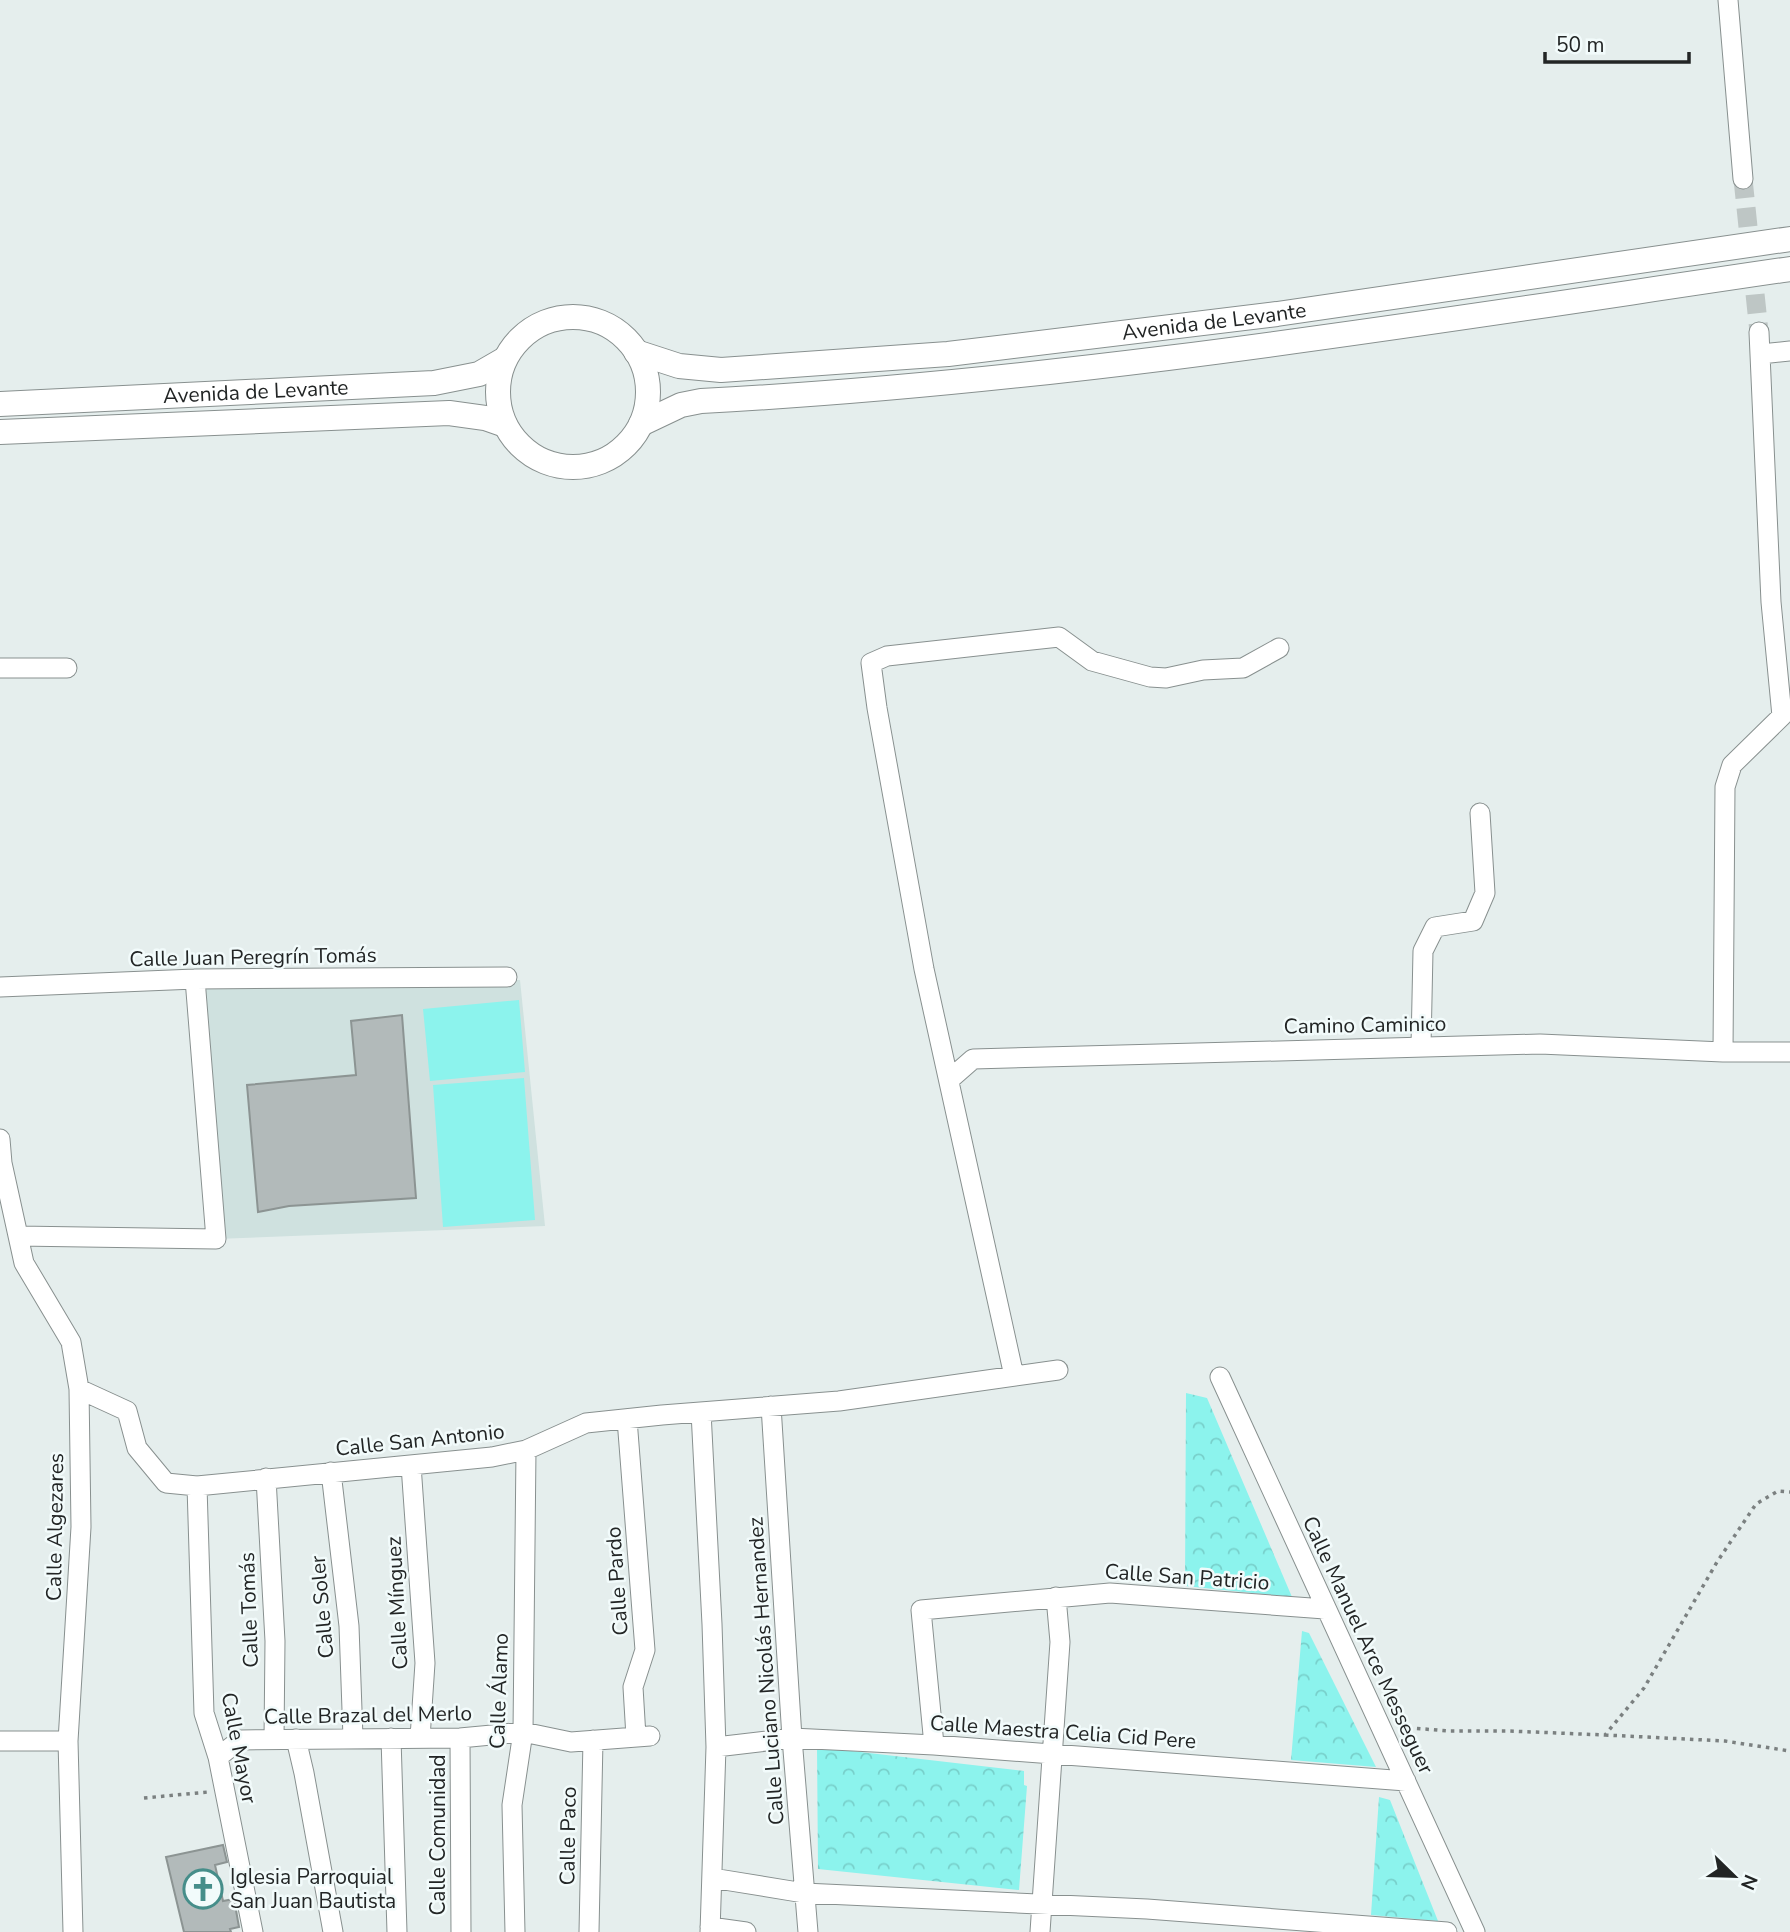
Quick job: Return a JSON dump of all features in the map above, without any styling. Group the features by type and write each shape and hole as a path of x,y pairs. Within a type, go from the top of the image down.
{"main road":[{"name":"Avenida de Levante","path":"636,352 679,366 721,370 948,354 1277,314 1790,239"},
{"name":"Avenida de Levante","path":"641,424 681,405 701,401 1056,372 1277,344 1790,269"},
{"path":"582,317 607,325 628,341 636,352 647,380 647,402 634,437 613,456 587,467 559,467 533,456 512,438 505,425 498,399 500,371 521,337 532,329 543,323 582,317"},
{"name":"Avenida de Levante","path":"0,404 434,383 479,374 505,359"},
{"name":"Avenida de Levante","path":"0,432 449,413 485,418 505,425"}],"street":[{"path":"1728,0 1743,179"},
{"path":"1723,1052 1724,787 1732,765 1782,716 1771,602 1759,332"},
{"path":"1761,354 1790,351"},
{"path":"1014,1376 922,956 871,663 887,656 1059,637 1092,661 1150,677 1166,678 1203,670 1242,668 1279,648"},
{"path":"0,668 68,668"},
{"path":"1421,1046 1423,951 1435,928 1473,921 1485,893 1480,813"},
{"name":"Calle Juan Peregrín Tomás","path":"0,987 195,979 507,977"},
{"path":"18,1236 216,1239 195,979"},
{"name":"Camino Caminico","path":"949,1080 973,1059 1540,1044 1723,1052 1790,1052"},
{"name":"Calle Algezares","path":"0,1139 2,1163 24,1264 71,1342 79,1390 81,1527 68,1741 73,1932"},
{"name":"Calle San Antonio","path":"79,1390 127,1411 138,1448 166,1483 197,1486 492,1457 526,1450 586,1423 839,1401 1058,1370"},
{"name":"Calle Manuel Arce Messeguer","path":"1220,1377 1475,1932"},
{"name":"Calle Luciano Nicolás Hernandez","path":"771,1406 792,1738 808,1932"},
{"path":"701,1412 716,1747 710,1930 746,1932"},
{"name":"Calle Pardo","path":"627,1419 645,1650 633,1687 643,1737"},
{"name":"Calle Álamo","path":"515,1932 512,1805 523,1732 526,1450"},
{"name":"Calle Mínguez","path":"411,1465 425,1663 420,1738"},
{"name":"Calle Soler","path":"331,1472 349,1626 354,1738"},
{"name":"Calle Tomás","path":"266,1478 275,1641 274,1739"},
{"name":"Calle Mayor","path":"197,1486 204,1713 218,1757 253,1932"},
{"name":"Calle San Patricio","path":"934,1745 921,1610 1111,1593 1325,1609"},
{"path":"1040,1932 1060,1642 1056,1597"},
{"name":"Calle Brazal del Merlo","path":"218,1757 240,1740 460,1738 523,1732 571,1742 643,1737"},
{"path":"391,1738 397,1932"},
{"name":"Calle Comunidad","path":"460,1738 461,1932"},
{"name":"Calle Maestra Celia Cid Pere","path":"716,1747 792,1738 934,1745 1406,1781"},
{"path":"296,1739 333,1932"},
{"name":"Calle Paco","path":"589,1932 593,1740"},
{"path":"0,1741 68,1741"},
{"path":"712,1878 804,1893 1147,1909 1447,1932"}],"path":[{"path":"1605,1735 1644,1688 1717,1562 1756,1504 1778,1491 1790,1492"},
{"path":"1379,1724 1448,1731 1508,1731 1726,1741 1790,1751"},
{"path":"144,1798 224,1790"}],"shaded area":[{"path":"195,979 520,980 545,1226 216,1239"}],"green space":[{"path":"519,1000 525,1072 430,1081 423,1009"},
{"path":"524,1078 535,1220 443,1227 433,1085"},
{"path":"1186,1393 1207,1398 1292,1597 1185,1586"},
{"path":"1302,1631 1309,1633 1376,1767 1291,1760"},
{"path":"817,1747 1024,1771 1024,1785 1027,1786 1019,1890 818,1869"},
{"path":"1379,1797 1390,1800 1438,1921 1371,1915"}],"building":[{"path":"402,1015 416,1198 289,1206 258,1212 247,1085 356,1075 351,1021"},
{"name":"Iglesia Parroquial San Juan Bautista","path":"223,1845 227,1862 215,1865 223,1901 234,1899 239,1927 230,1929 231,1932 184,1932 166,1857"}],"tunnel":[{"path":"1743,179 1759,332"}],"place":[{"name":"Iglesia Parroquial San Juan Bautista","path":"203,1889"}]}
